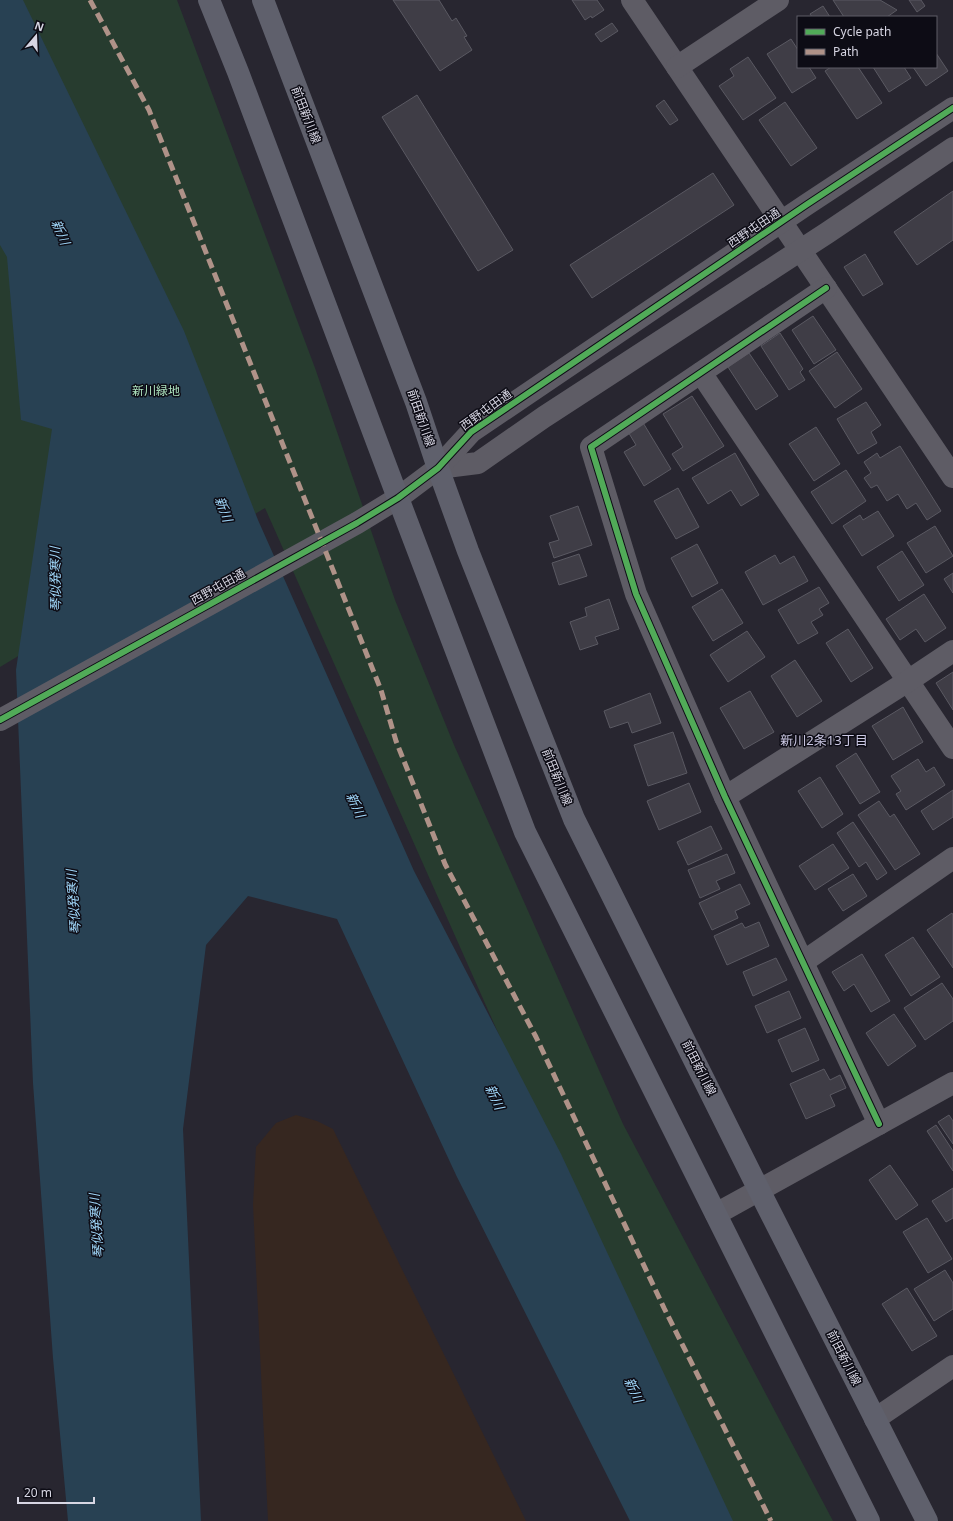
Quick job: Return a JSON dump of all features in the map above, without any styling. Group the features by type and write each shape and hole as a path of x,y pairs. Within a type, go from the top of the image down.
{"main road":[{"path":"209,0 238,72 525,832 869,1521"},
{"name":"前田新川線","path":"263,0 413,395 471,559 574,819 759,1190 927,1521"}],"street":[{"path":"632,0 953,477"},
{"path":"677,67 778,0"},
{"name":"西野屯田通","path":"0,720 357,523 398,498 438,468 470,432 953,108"},
{"name":"西野屯田通","path":"438,468 478,463 544,417 953,148"},
{"path":"826,288 591,447 636,594 726,797 879,1124"},
{"path":"701,373 953,748"},
{"path":"726,797 953,651"},
{"path":"803,962 953,858"},
{"path":"716,1214 953,1084"},
{"path":"875,1419 953,1366"}],"shaded area":[{"path":"296,1115 317,1121 333,1129 526,1521 268,1521 253,1205 256,1147 276,1123"}],"green space":[{"name":"新川緑地","path":"0,0 177,0 315,368 395,600 454,745 623,1124 833,1521 715,1521 265,508 0,667"}],"water":[{"path":"0,0 23,0 184,331 258,520 414,871 561,1154 733,1521 630,1521 457,1177 337,919 248,896 206,945 183,1129 201,1521 68,1521 53,1358 33,1083 16,670 52,429 21,420 7,257 0,245"}],"building":[{"path":"393,0 439,0 452,21 456,18 467,36 464,37 472,50 440,71"},
{"path":"572,0 597,0 604,10 592,18 591,16 585,20"},
{"path":"833,0 880,0 897,10 888,16 843,16"},
{"path":"909,0 921,0 925,6 917,12"},
{"path":"823,6 829,16 811,16 810,14"},
{"path":"612,23 618,31 601,42 595,34"},
{"path":"791,39 797,48 797,68 810,68 816,78 792,93 767,54"},
{"path":"937,54 948,71 926,86 914,68 937,68"},
{"path":"748,57 776,98 743,120 719,86 734,76 730,69"},
{"path":"830,68 859,68 882,103 857,119 825,71"},
{"path":"874,68 905,68 911,78 889,92"},
{"path":"417,95 513,250 478,271 382,117"},
{"path":"664,100 678,120 670,125 656,106"},
{"path":"785,102 817,148 791,166 759,120"},
{"path":"713,173 734,205 592,298 570,265"},
{"path":"953,191 953,240 917,265 894,232"},
{"path":"865,254 883,284 863,296 844,267"},
{"path":"813,316 836,350 814,364 792,330"},
{"path":"780,333 803,369 800,372 805,380 789,390 761,346"},
{"path":"837,352 862,389 835,408 809,371"},
{"path":"749,353 778,396 756,410 728,367"},
{"path":"692,396 724,446 683,471 672,454 683,447 663,414"},
{"path":"866,402 881,425 871,432 877,443 858,454 837,419"},
{"path":"642,421 671,469 644,486 624,452 636,445 627,430"},
{"path":"816,427 840,464 814,481 789,444"},
{"path":"900,446 941,511 927,520 916,503 907,509 898,494 887,501 877,485 871,488 864,478 871,473 864,462 877,453 880,458"},
{"path":"735,453 759,495 741,506 731,490 708,504 692,478"},
{"path":"846,470 866,501 832,524 811,492"},
{"path":"678,488 699,527 676,539 654,501"},
{"path":"578,506 592,545 554,558 549,543 559,540 550,516"},
{"path":"878,511 894,536 862,556 843,526 860,515 863,520"},
{"path":"935,526 953,556 926,573 907,543"},
{"path":"697,544 718,583 692,597 671,558"},
{"path":"902,551 924,585 899,601 877,567"},
{"path":"579,554 587,576 559,585 552,563"},
{"path":"775,555 780,564 794,556 808,581 763,605 745,572"},
{"path":"953,573 953,593 944,579"},
{"path":"819,587 829,603 819,609 823,615 811,622 818,633 798,644 778,610"},
{"path":"722,589 743,623 713,641 692,607"},
{"path":"924,594 946,628 925,642 916,629 900,640 886,619"},
{"path":"609,599 619,629 595,637 598,644 580,650 570,622 587,616 585,608"},
{"path":"848,629 873,668 851,682 826,643"},
{"path":"747,631 765,657 728,682 710,655"},
{"path":"795,660 822,701 797,717 771,676"},
{"path":"953,672 953,710 936,683"},
{"path":"750,691 774,732 744,749 720,708"},
{"path":"650,693 661,723 632,733 628,722 610,728 604,711"},
{"path":"903,707 923,742 893,760 872,726"},
{"path":"673,732 687,773 648,786 634,745"},
{"path":"856,753 880,792 860,804 836,766"},
{"path":"918,759 926,772 934,767 945,785 906,810 896,794 901,791 891,776"},
{"path":"820,777 843,814 822,828 798,791"},
{"path":"689,783 701,812 659,830 647,801"},
{"path":"953,790 953,817 933,830 921,811"},
{"path":"879,801 890,817 894,814 920,854 895,870 858,815"},
{"path":"853,822 887,873 877,880 866,862 859,867 837,833"},
{"path":"711,826 722,849 688,865 677,842"},
{"path":"833,844 849,868 815,890 799,866"},
{"path":"727,854 735,873 716,881 720,889 700,898 688,870"},
{"path":"853,874 867,896 843,911 828,889"},
{"path":"740,884 750,904 735,911 738,918 712,930 699,903"},
{"path":"952,913 953,915 953,968 927,930"},
{"path":"759,922 769,946 727,965 714,936 742,923 745,928"},
{"path":"913,937 940,977 911,996 885,955"},
{"path":"862,954 890,1001 871,1012 854,984 844,991 832,972"},
{"path":"776,958 787,980 753,996 743,972"},
{"path":"942,983 953,999 953,1021 925,1040 904,1008"},
{"path":"789,991 801,1018 767,1033 755,1006"},
{"path":"894,1014 916,1046 888,1066 866,1033"},
{"path":"805,1028 819,1060 792,1072 778,1040"},
{"path":"824,1069 830,1080 840,1075 846,1088 830,1095 835,1106 806,1119 790,1084"},
{"path":"949,1115 953,1121 953,1144 938,1122"},
{"path":"936,1125 953,1151 953,1171 927,1131"},
{"path":"890,1165 918,1205 896,1220 869,1180"},
{"path":"953,1188 953,1218 946,1222 932,1201"},
{"path":"927,1218 952,1259 928,1273 903,1232"},
{"path":"945,1270 953,1283 953,1309 934,1321 914,1289"},
{"path":"907,1288 937,1336 912,1351 882,1304"}],"marked path":[{"path":"90,0 149,110 381,690 396,741 445,864 536,1037 664,1308 771,1521"}],"cycle path":[{"path":"0,720 357,523 398,498 438,468 471,432 806,205 953,108"},
{"path":"826,288 591,447 636,594 725,797 879,1124"}],"district":[{"name":"新川2条13丁目","path":"824,740"}],"water label":[{"name":"新川","path":"61,232"},
{"name":"新川","path":"224,509"},
{"name":"琴似発寒川","path":"55,579"},
{"name":"新川","path":"356,805"},
{"name":"琴似発寒川","path":"73,902"},
{"name":"新川","path":"495,1097"},
{"name":"琴似発寒川","path":"96,1226"},
{"name":"新川","path":"634,1390"}]}
